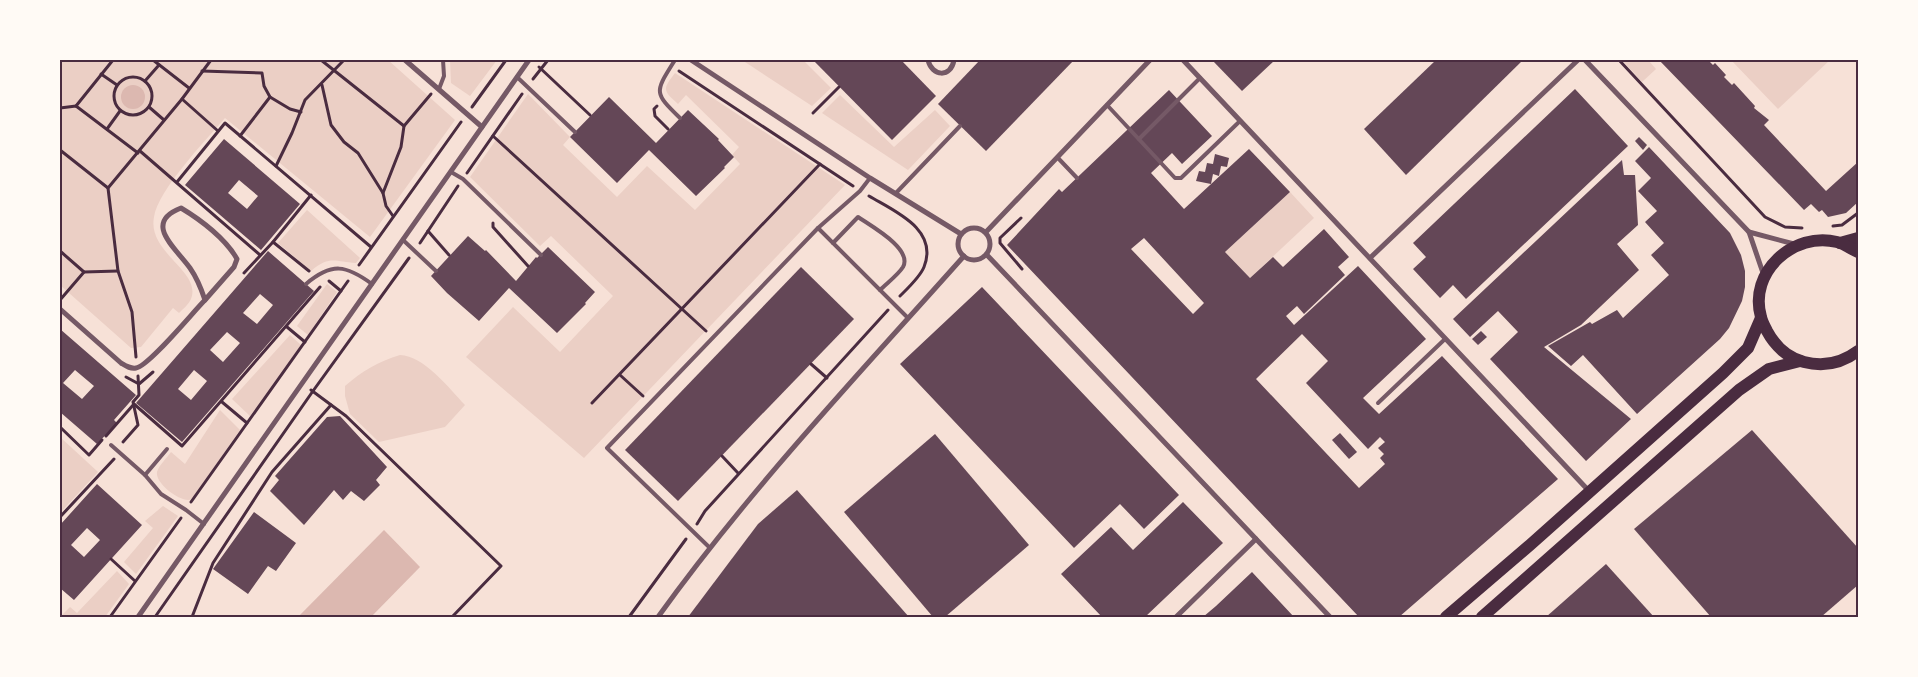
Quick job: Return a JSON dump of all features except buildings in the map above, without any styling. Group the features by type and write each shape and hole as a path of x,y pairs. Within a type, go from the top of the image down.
{"main road":[{"path":"1840,243 1858,238"},
{"path":"1855,356 1831,364 1814,364 1800,361 1786,354 1772,340 1761,318 1759,303 1764,276 1781,254 1797,244 1813,240 1827,240 1840,243 1858,252"},
{"path":"1446,617 1590,492 1730,366 1748,348 1761,318"},
{"path":"1482,617 1739,390 1769,369 1800,361"}],"street":[{"path":"405,60 482,127"},
{"path":"138,617 529,60"},
{"path":"691,60 870,178 961,234"},
{"path":"928,60 930,68 942,74 949,71 953,66 954,60"},
{"path":"986,232 1150,60"},
{"path":"1183,60 1590,492"},
{"path":"1370,258 1578,60"},
{"path":"1585,60 1749,232 1764,276"},
{"path":"60,309 130,368 137,368 149,360 205,300 234,267 237,259 232,249 194,216 181,208 173,211 164,219 163,232 171,246 189,266 199,282 205,300"},
{"path":"979,227 986,232 991,239 987,255 981,259 972,260 964,256 959,249 958,241 961,234 968,228 979,227"},
{"path":"1749,232 1797,244"},
{"path":"987,255 1330,617"},
{"path":"658,617 709,547 964,256"},
{"path":"1176,617 1256,539"}],"lane":[{"path":"438,88 444,76 443,60"},
{"path":"675,60 660,84 659,94 662,101 680,118"},
{"path":"517,77 528,85 575,132"},
{"path":"1139,139 1200,78"},
{"path":"1107,105 1175,178 1181,178 1240,121"},
{"path":"896,193 960,126"},
{"path":"1058,158 1077,178"},
{"path":"451,172 463,179 541,255"},
{"path":"709,547 607,448 818,228 860,190 870,178"},
{"path":"833,243 858,217 899,247 904,257 903,267 880,290"},
{"path":"818,228 908,318"},
{"path":"403,240 436,271"},
{"path":"306,284 315,276 332,268 343,268 355,272 372,284"},
{"path":"1378,403 1445,339"},
{"path":"111,445 145,475 161,494 204,524"},
{"path":"145,475 166,449"}],"path":[{"path":"60,108 76,106 113,60"},
{"path":"152,60 189,88"},
{"path":"108,188 182,99 211,60"},
{"path":"321,60 404,126"},
{"path":"276,166 301,112 304,100 344,60"},
{"path":"110,617 393,216 506,60"},
{"path":"155,617 313,391 428,232 492,136 548,60"},
{"path":"1619,60 1765,218 1785,227 1810,229"},
{"path":"536,64 590,115"},
{"path":"145,81 159,65"},
{"path":"629,617 693,531 705,510 894,304 924,268 927,250 921,232 908,219 860,190 671,66"},
{"path":"202,71 262,72 264,86 270,97 285,107 301,112"},
{"path":"102,74 117,85"},
{"path":"130,77 145,81 152,94 149,108 135,116 120,112 113,99 117,85 122,80 130,77"},
{"path":"322,84 331,125 344,142 358,153 383,193 386,206 393,216"},
{"path":"813,113 839,87"},
{"path":"383,193 401,147 404,126 438,88"},
{"path":"240,136 270,97"},
{"path":"182,99 218,131"},
{"path":"662,101 654,109 655,116 668,129"},
{"path":"76,106 177,182 260,255"},
{"path":"149,108 164,120"},
{"path":"106,129 120,112"},
{"path":"177,182 225,123 371,247"},
{"path":"492,136 713,338"},
{"path":"60,150 108,188 118,271 132,312 139,394 133,402 138,425 118,451 60,517"},
{"path":"592,403 820,164"},
{"path":"293,217 312,196"},
{"path":"494,209 493,227 528,266"},
{"path":"1828,227 1842,225 1858,212"},
{"path":"1021,218 1000,238 1000,244 1022,269"},
{"path":"428,232 449,254"},
{"path":"60,250 84,272 118,271"},
{"path":"60,300 84,272"},
{"path":"134,404 182,446 318,290"},
{"path":"287,326 305,342"},
{"path":"811,364 827,378"},
{"path":"620,375 650,402"},
{"path":"222,402 247,424"},
{"path":"123,417 134,404"},
{"path":"192,617 212,563 272,472 331,405 353,423 501,566 452,617"},
{"path":"60,427 89,455"},
{"path":"722,456 738,473"},
{"path":"111,559 135,581"}],"shaded area":[{"path":"60,60 388,60 455,120 370,237 225,118 173,180 157,206 154,217 154,230 158,241 189,279 192,289 191,299 179,313 173,308 141,347 131,348 60,285"},
{"path":"450,60 497,60 470,96 451,83"},
{"path":"742,60 803,60 831,88 812,106"},
{"path":"1622,60 1648,60 1656,69 1642,82"},
{"path":"1731,60 1830,60 1778,109"},
{"path":"675,73 845,185 584,458 466,357 513,307 560,352 613,296 551,236 540,246 470,177 528,94 570,137 563,145 617,197 647,166 695,210 740,164 732,155 739,147 686,95 678,104 669,95 666,86"},
{"path":"133,85 142,88 145,97 142,106 133,109 124,106 121,97 124,88"},
{"path":"840,95 894,147 935,110 950,126 908,170 822,113"},
{"path":"1290,192 1314,218 1250,278 1225,252"},
{"path":"307,210 360,258 356,263 328,261 311,271 278,243"},
{"path":"327,284 337,292 308,335 297,326"},
{"path":"290,335 301,345 250,416 232,399"},
{"path":"400,355 418,361 427,367 465,405 445,427 379,442 350,414 345,396 345,386 357,376 385,360"},
{"path":"220,410 240,430 194,496 188,500 179,497 163,486 157,476 158,469 171,452 185,464"},
{"path":"60,437 98,472 60,513"},
{"path":"163,506 178,516 136,574 124,562 153,528 145,521"},
{"path":"384,530 420,567 371,617 298,617"},
{"path":"117,571 129,584 105,617 60,617 70,607 77,613"}]}
